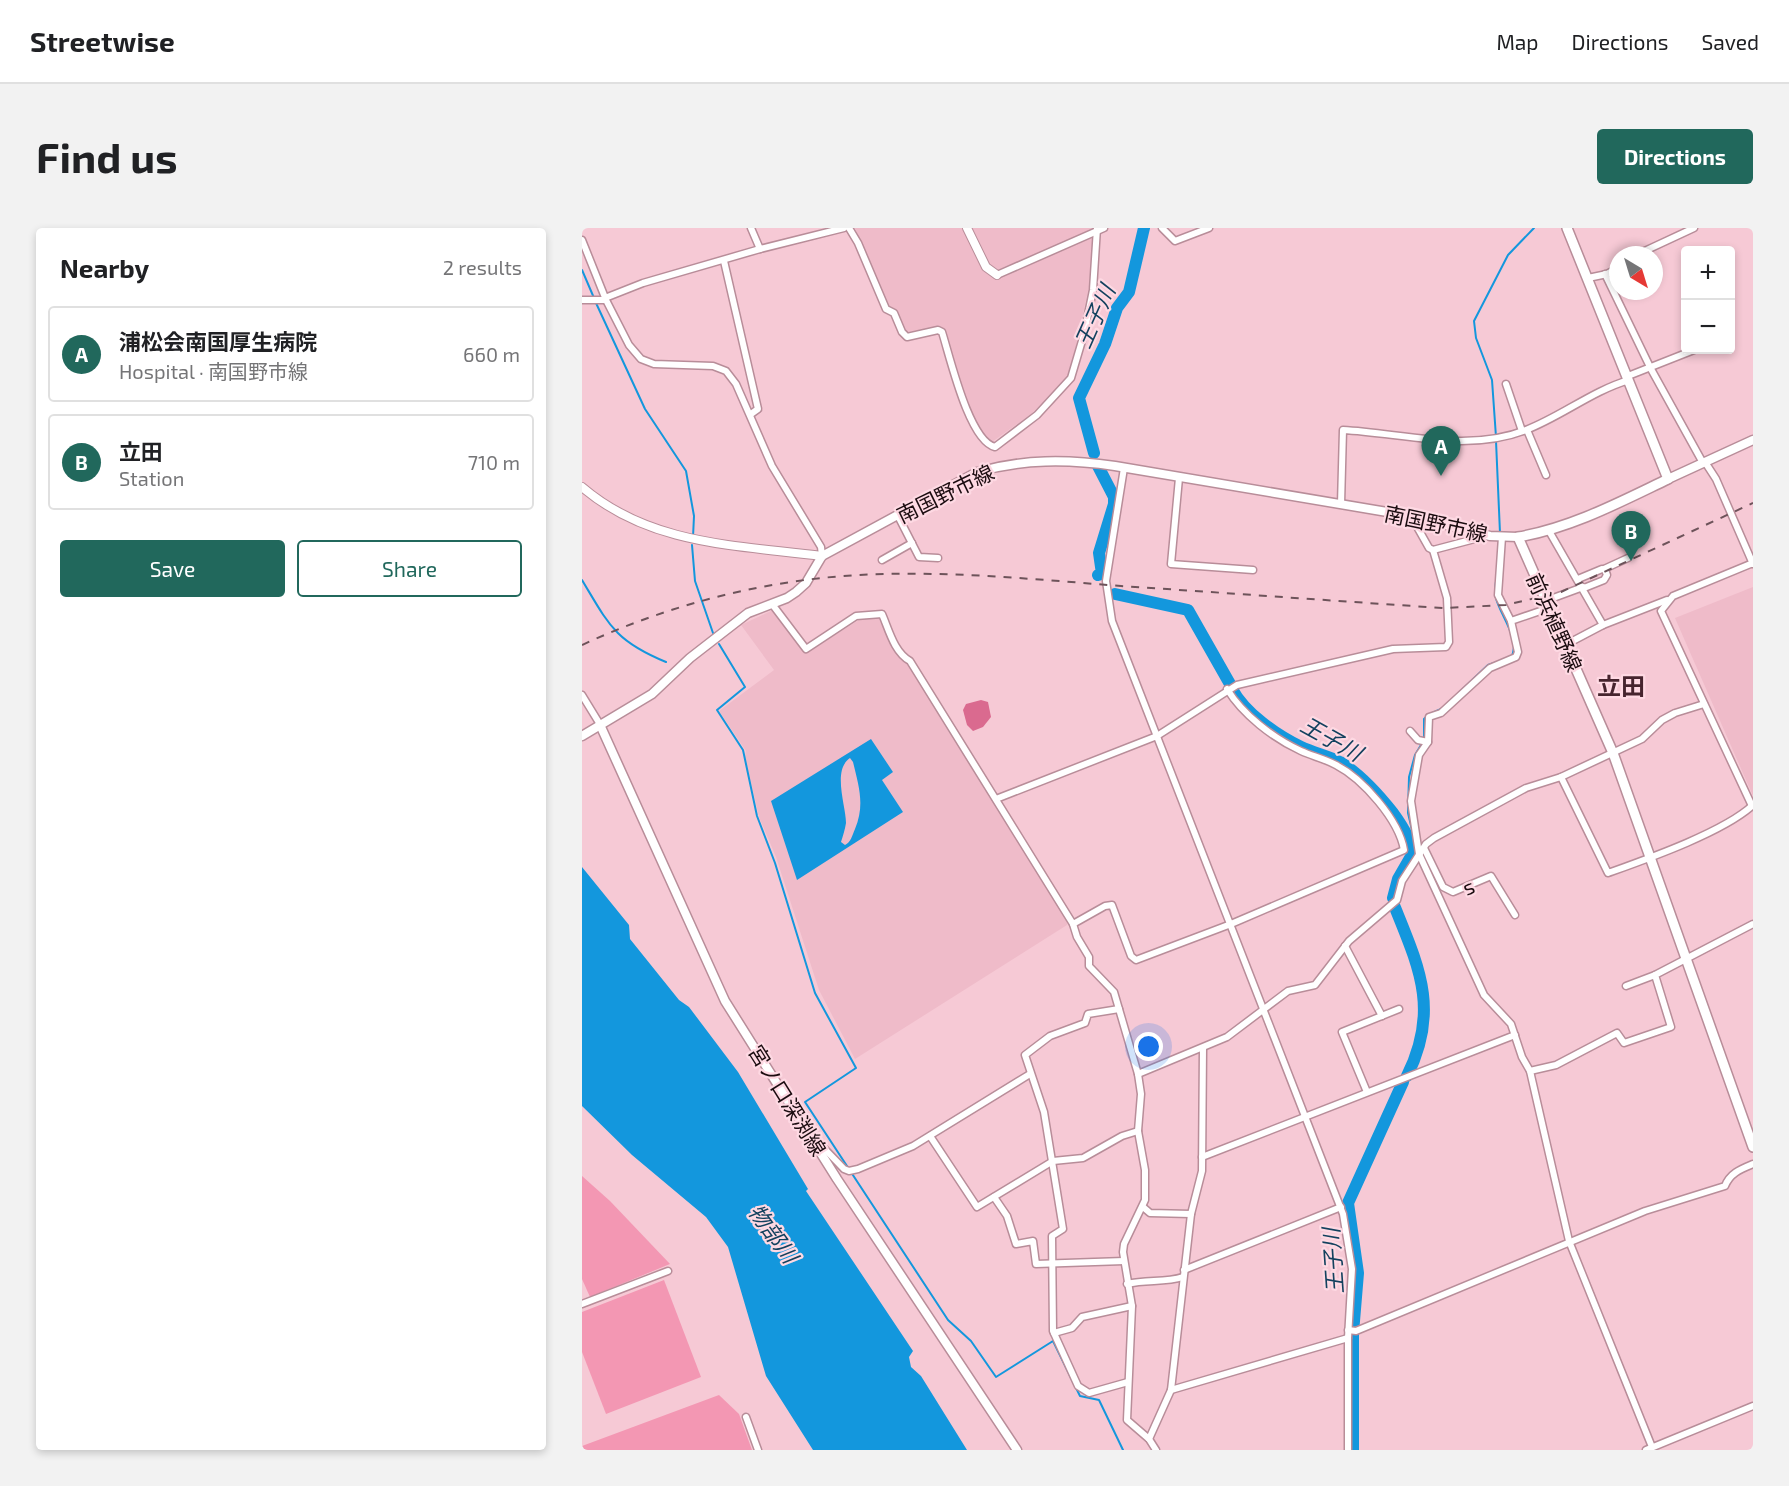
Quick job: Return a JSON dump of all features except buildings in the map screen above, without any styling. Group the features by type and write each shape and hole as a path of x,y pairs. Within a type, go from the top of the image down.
{"main road":[{"path":"1567,228 1668,479"},
{"path":"1518,537 1549,531 1753,440"},
{"name":"南国野市線","path":"822,556 976,472 1026,462 1083,461 1411,516 1486,536 1518,537"},
{"name":"前浜植野線","path":"1518,537 1613,753 1753,1147"},
{"path":"582,736 652,694 690,658 748,613 787,598 807,583 822,556"},
{"name":"宮ノ口深渕線","path":"597,729 725,1001 808,1132 1017,1450"}],"street":[{"path":"751,228 760,249"},
{"path":"582,300 606,299 644,283 760,249 844,228"},
{"path":"849,228 858,243 886,309 894,313 902,332 907,336 938,330 942,332 972,423 989,446 995,447 1037,415 1071,378 1084,334 1093,290 1096,229"},
{"path":"967,228 986,267 997,275 1096,229 1104,228"},
{"path":"1162,228 1175,241 1209,228"},
{"path":"1655,246 1694,228"},
{"path":"582,240 606,299 629,345 641,359 654,364 713,366 726,371 736,384 772,466 821,547 822,556 709,544 675,536 626,516 582,487"},
{"path":"724,261 758,409 751,414"},
{"path":"1588,278 1609,272"},
{"path":"1565,645 1603,625 1753,563 1716,479 1704,463 1651,369 1605,274"},
{"path":"1341,504 1343,430 1386,436 1492,440 1525,430 1567,410 1586,397 1685,354"},
{"path":"1506,384 1546,475"},
{"path":"1125,468 1106,595 1112,621 1341,1207 1352,1269 1352,1330 1348,1338 1348,1450"},
{"path":"1179,478 1171,564 1253,570"},
{"path":"898,516 919,557 939,558"},
{"path":"996,800 1157,736 1227,689 1393,649 1448,645 1447,598 1433,550 1429,548 1411,516"},
{"path":"1549,531 1603,625"},
{"path":"1433,550 1486,536"},
{"path":"1502,537 1498,595 1511,621 1518,652 1516,657 1490,668 1441,713 1429,717 1428,742 1419,755 1411,801 1418,857 1484,995 1511,1024 1530,1071 1569,1241 1649,1449 1753,1406"},
{"path":"882,560 912,543"},
{"path":"1578,579 1628,558"},
{"path":"1511,621 1606,578 1604,569"},
{"path":"1561,777 1608,873 1651,858 1704,834 1746,812 1753,805 1661,615 1662,606 1667,600"},
{"path":"772,604 806,649 856,616 882,613 895,643 903,656 910,661 1073,924 1077,937 1089,957 1089,966 1114,992 1138,1074 1141,1102 1138,1131 1145,1170 1143,1207 1124,1244 1124,1261 1132,1306 1127,1420 1149,1439 1156,1450"},
{"path":"1227,689 1239,707 1282,740 1337,766 1362,786 1392,820 1401,837 1404,850"},
{"path":"582,695 597,729"},
{"path":"1138,1074 1164,1061 1227,1037 1288,991 1315,985 1346,946 1397,900 1402,881 1424,848 1434,838 1500,804 1513,794 1561,777 1642,739 1669,716 1704,704"},
{"path":"1410,731 1418,740 1428,742"},
{"name":"s","path":"1424,848 1443,887 1453,892 1491,876 1515,915"},
{"path":"1073,924 1105,906 1112,905 1131,956 1137,960 1231,924 1404,850 1418,857"},
{"path":"1626,986 1655,975 1753,924"},
{"path":"1346,946 1382,1016"},
{"path":"1530,1071 1556,1065 1617,1033 1624,1043 1671,1027 1655,975"},
{"path":"1119,1009 1088,1014 1085,1023 1050,1036 1024,1055 1044,1112 1063,1229 1052,1236 1051,1276 1054,1333 1078,1386 1089,1393 1128,1382"},
{"path":"1367,1092 1342,1032 1399,1009"},
{"path":"1202,1157 1515,1035"},
{"path":"1149,1439 1171,1390 1191,1214 1202,1171 1203,1048"},
{"path":"808,1132 840,1165 851,1171 913,1146 1030,1074"},
{"path":"930,1136 977,1207 1053,1161 1083,1158 1125,1135 1138,1131"},
{"path":"1352,1330 1569,1241 1676,1200 1725,1186 1728,1178 1753,1164"},
{"path":"994,1197 1007,1216 1016,1244 1032,1241 1036,1264 1124,1261"},
{"path":"1143,1207 1150,1213 1191,1214"},
{"path":"1127,1284 1139,1281 1166,1283 1184,1273 1341,1207"},
{"path":"582,1304 668,1271"},
{"path":"1054,1333 1072,1328 1082,1317 1132,1306"},
{"path":"1171,1390 1348,1338"},
{"path":"746,1417 758,1450"}],"shaded area":[{"path":"855,228 1093,228 1090,282 1069,377 1031,414 992,442 975,422 941,326 907,332 904,330 897,311 888,307"},
{"path":"1753,587 1753,796 1675,618"},
{"path":"773,610 806,653 859,620 880,617 900,657 906,662 1068,921 1067,925 855,1059 819,990 776,857 759,817 745,757 746,751 719,711 774,670 741,625"},
{"path":"981,700 988,702 991,717 983,727 973,731 967,725 963,710 966,704"},
{"path":"582,1176 610,1201 670,1264 590,1297 582,1279"},
{"path":"664,1280 701,1377 606,1414 582,1352 582,1312"},
{"path":"719,1395 739,1414 752,1450 582,1450 582,1446"}],"water":[{"path":"871,739 893,772 882,780 903,812 797,880 771,801","holes":["850,758 853,762 860,796 860,812 852,836 845,845 841,842 846,823 841,779 845,764"]},
{"name":"物部川","path":"582,867 629,925 630,939 679,1000 689,1007 738,1072 808,1189 806,1191 913,1351 909,1357 911,1367 921,1376 967,1450 813,1450 766,1376 728,1247 706,1217 632,1155 582,1106"}],"waterway":[{"name":"王子川","path":"1094,453 1079,398 1105,344 1117,308 1129,292 1144,228"},
{"path":"1496,437 1492,380 1476,338 1474,321 1508,255 1534,228"},
{"path":"582,270 594,298"},
{"path":"596,303 645,409 686,471 694,516 693,537"},
{"path":"1496,441 1500,533"},
{"name":"王子川","path":"1098,466 1114,497 1114,504 1099,553 1102,574 1098,575"},
{"path":"692,545 695,581 713,633"},
{"path":"1497,574 1495,595 1512,635 1514,650 1511,657"},
{"path":"582,580 599,609 624,639 666,662"},
{"name":"王子川","path":"1115,594 1188,610 1230,684"},
{"path":"719,644 745,687 717,710 743,750 757,816 775,863 815,993 856,1068 805,1102 948,1320 971,1341 996,1377 1053,1341 1080,1396 1099,1400 1123,1450"},
{"path":"1447,704 1488,665 1500,661"},
{"name":"王子川","path":"1232,689 1253,715 1272,730 1301,747 1340,762 1355,772 1393,813 1408,837 1413,853 1398,879 1393,898"},
{"path":"1413,834 1408,813 1409,777 1415,755 1424,740 1424,719 1443,708"},
{"name":"王子川","path":"1394,905 1418,969 1424,1009 1417,1052 1407,1076"},
{"name":"王子川","path":"1353,1450 1353,1333 1358,1273 1348,1203 1403,1082"}],"railway":[{"path":"582,645 655,616 730,594 807,580 885,574 1003,577 1443,608 1506,605 1561,592 1753,503"}],"place":[{"name":"浦松会南国厚生病院","path":"1441,476"},
{"name":"立田","path":"1631,561"}],"district":[{"name":"立田","path":"1621,685"}]}
